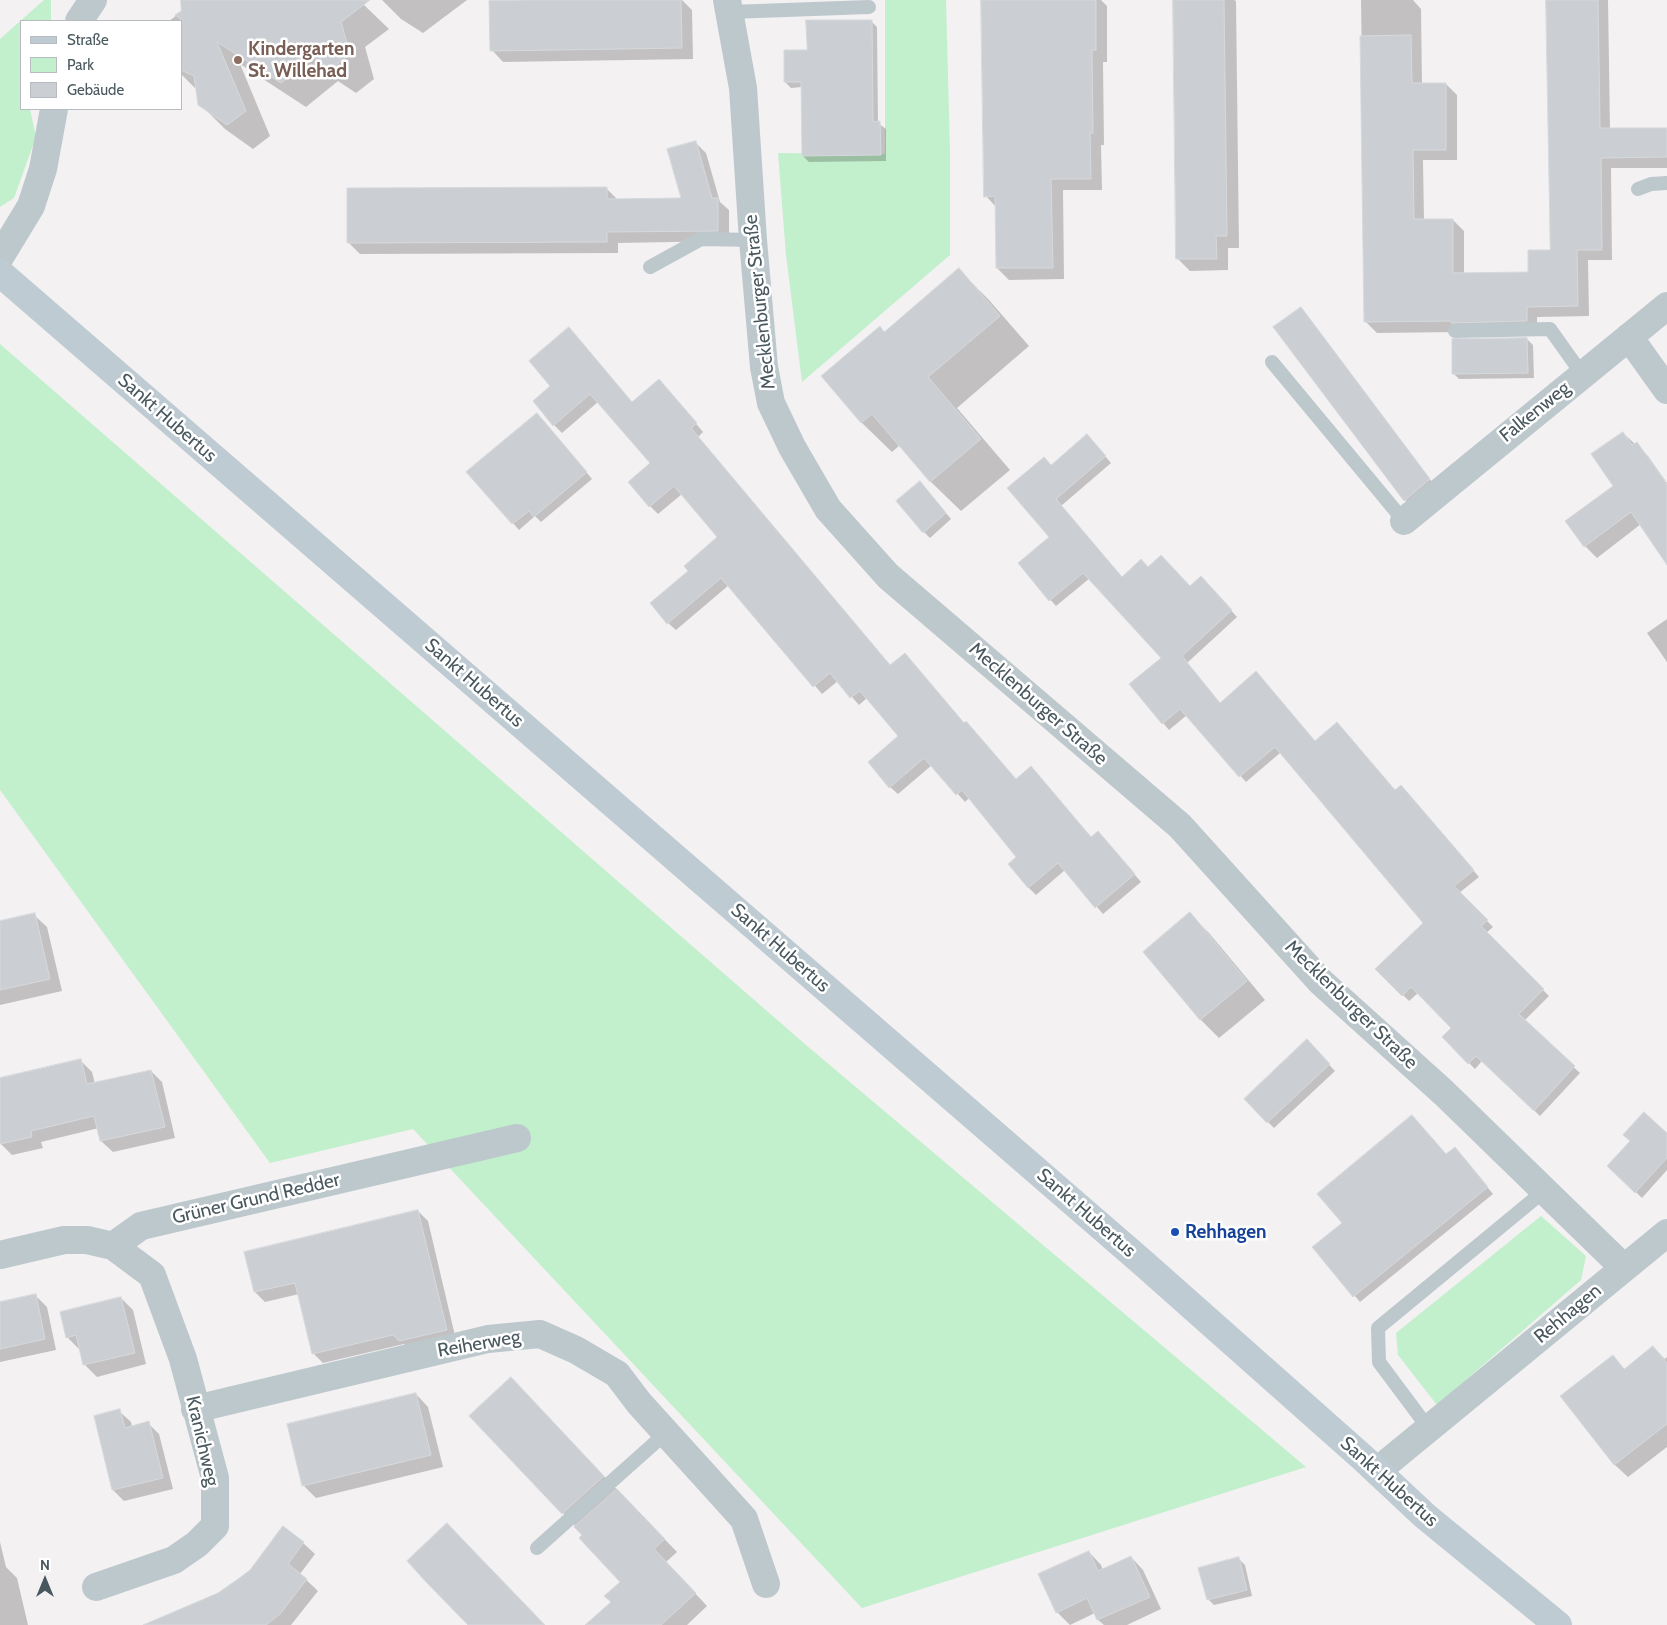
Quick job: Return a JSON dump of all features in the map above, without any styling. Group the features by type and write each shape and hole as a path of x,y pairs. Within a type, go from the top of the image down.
{"main road":[{"name":"Sankt Hubertus","path":"0,273 1142,1262 1425,1516 1558,1625"}],"street":[{"path":"80,20 93,0"},
{"name":"Mecklenburger Straße","path":"729,6 743,88 764,367 771,403 792,447 828,509 888,576 1180,826 1321,982 1444,1093 1624,1268"},
{"path":"0,257 31,206 43,170 54,110"},
{"name":"Falkenweg","path":"1404,521 1667,306"},
{"path":"1629,337 1667,390"},
{"name":"Grüner Grund Redder","path":"113,1246 141,1226 516,1138"},
{"name":"Rehhagen","path":"1377,1471 1430,1430 1667,1233"},
{"path":"0,1255 64,1240 86,1240 113,1246"},
{"name":"Kranichweg","path":"96,1587 174,1560 197,1544 215,1526 215,1478 183,1359 152,1275 113,1246"},
{"name":"Reiherweg","path":"195,1409 488,1339 540,1334 576,1350 617,1374 639,1404 667,1432 744,1519 766,1584"}],"lane":[{"path":"729,6 869,7"},
{"path":"1638,189 1651,184 1667,184"},
{"path":"650,267 701,240 753,240"},
{"path":"1455,332 1550,329 1582,374"},
{"path":"1272,362 1404,521"},
{"path":"1430,1430 1379,1362 1378,1328 1544,1191"},
{"path":"537,1548 667,1432"}],"green space":[{"path":"44,0 51,0 51,20 21,20"},
{"path":"885,0 946,0 950,153 950,255 802,382 786,255 778,153 885,154"},
{"path":"20,21 20,110 30,110 36,137 14,198 0,207 0,39"},
{"path":"0,344 806,1045 1306,1467 862,1608 413,1129 270,1163 0,790"},
{"path":"1541,1216 1586,1256 1581,1280 1437,1405 1398,1355 1396,1333"}],"building":[{"name":"Kindergarten St. Willehad","path":"181,0 370,0 341,22 350,54 331,69 313,57 281,83 217,42 246,111 227,125 198,105 194,76 182,70 182,20 175,15 181,11"},
{"path":"681,0 682,48 490,51 489,1"},
{"path":"981,0 1096,0 1096,50 1092,50 1093,133 1090,133 1091,179 1051,179 1053,268 996,268 995,196 984,197"},
{"path":"1173,0 1224,0 1227,236 1216,236 1217,259 1176,259"},
{"path":"1546,0 1598,0 1600,128 1667,128 1667,157 1601,158 1602,250 1577,250 1578,306 1527,307 1527,321 1451,323 1451,321 1364,322 1360,36 1411,35 1412,83 1446,83 1446,150 1413,150 1414,219 1453,219 1453,273 1528,272 1528,250 1550,250"},
{"path":"806,20 872,20 873,122 880,121 881,155 802,156 801,82 784,82 784,50 807,50"},
{"path":"696,141 712,198 718,198 718,231 607,232 607,242 347,243 347,188 607,187 607,199 681,198 667,149"},
{"path":"959,268 1000,316 928,377 981,439 930,482 872,414 861,423 821,376 880,326 884,332"},
{"path":"1301,307 1430,479 1404,501 1273,327"},
{"path":"569,327 632,402 659,379 697,423 691,428 890,665 905,653 964,723 966,721 1016,779 1031,766 1091,837 1098,831 1135,874 1095,908 1058,863 1028,888 1008,864 1016,857 962,790 956,795 924,758 889,788 868,762 898,736 860,691 850,698 830,673 813,687 721,578 667,624 650,603 688,571 684,566 717,537 674,486 649,507 628,482 650,463 590,394 553,426 533,401 550,386 529,361"},
{"path":"1527,338 1528,373 1452,374 1452,339"},
{"path":"537,413 587,472 534,517 529,511 512,524 466,472"},
{"path":"1623,432 1632,445 1637,442 1667,484 1667,565 1631,512 1584,547 1565,521 1613,486 1591,454"},
{"path":"1087,434 1106,456 1056,499 1122,577 1141,559 1148,567 1161,555 1190,586 1201,576 1232,610 1182,656 1220,703 1256,671 1315,741 1337,722 1395,790 1401,785 1474,870 1454,886 1488,920 1481,926 1544,989 1519,1014 1575,1066 1534,1111 1476,1056 1468,1064 1442,1037 1451,1028 1411,987 1402,996 1375,969 1423,923 1275,747 1239,777 1180,709 1162,724 1129,684 1161,658 1083,573 1049,601 1018,563 1049,537 1007,488 1044,457 1051,465"},
{"path":"920,481 946,513 923,533 896,501"},
{"path":"1190,912 1247,981 1200,1020 1143,952"},
{"path":"35,913 50,979 0,990 0,921"},
{"path":"1307,1039 1330,1064 1267,1123 1244,1099"},
{"path":"81,1059 87,1084 151,1070 165,1127 100,1141 94,1116 31,1131 32,1137 0,1144 0,1078"},
{"path":"1644,1112 1667,1133 1667,1158 1635,1193 1607,1166 1630,1141 1623,1135"},
{"path":"1412,1115 1446,1154 1455,1147 1488,1187 1353,1297 1312,1247 1342,1223 1317,1194"},
{"path":"418,1210 447,1330 399,1341 393,1335 312,1354 295,1283 254,1292 244,1252"},
{"path":"36,1294 45,1339 0,1349 0,1302"},
{"path":"121,1297 135,1353 83,1365 76,1335 66,1338 60,1312"},
{"path":"1653,1346 1667,1363 1667,1424 1614,1465 1560,1396 1613,1355 1624,1369"},
{"path":"511,1377 604,1476 562,1514 469,1416"},
{"path":"416,1393 431,1455 302,1486 287,1424"},
{"path":"120,1409 125,1428 149,1421 163,1478 112,1490 94,1416"},
{"path":"617,1489 665,1539 654,1549 696,1593 661,1625 585,1625 611,1602 604,1596 620,1582 579,1538 582,1535 574,1527"},
{"path":"447,1523 545,1625 468,1625 426,1582 407,1561"},
{"path":"283,1526 304,1542 288,1564 307,1579 280,1614 266,1625 143,1625 218,1593 238,1579 250,1570"},
{"path":"1089,1551 1098,1571 1131,1556 1150,1597 1097,1620 1087,1598 1056,1613 1038,1574"},
{"path":"1239,1557 1247,1590 1207,1600 1198,1568"}],"place":[{"name":"Kindergarten St. Willehad","path":"238,60"},
{"name":"Rehhagen","path":"1175,1232"}]}
